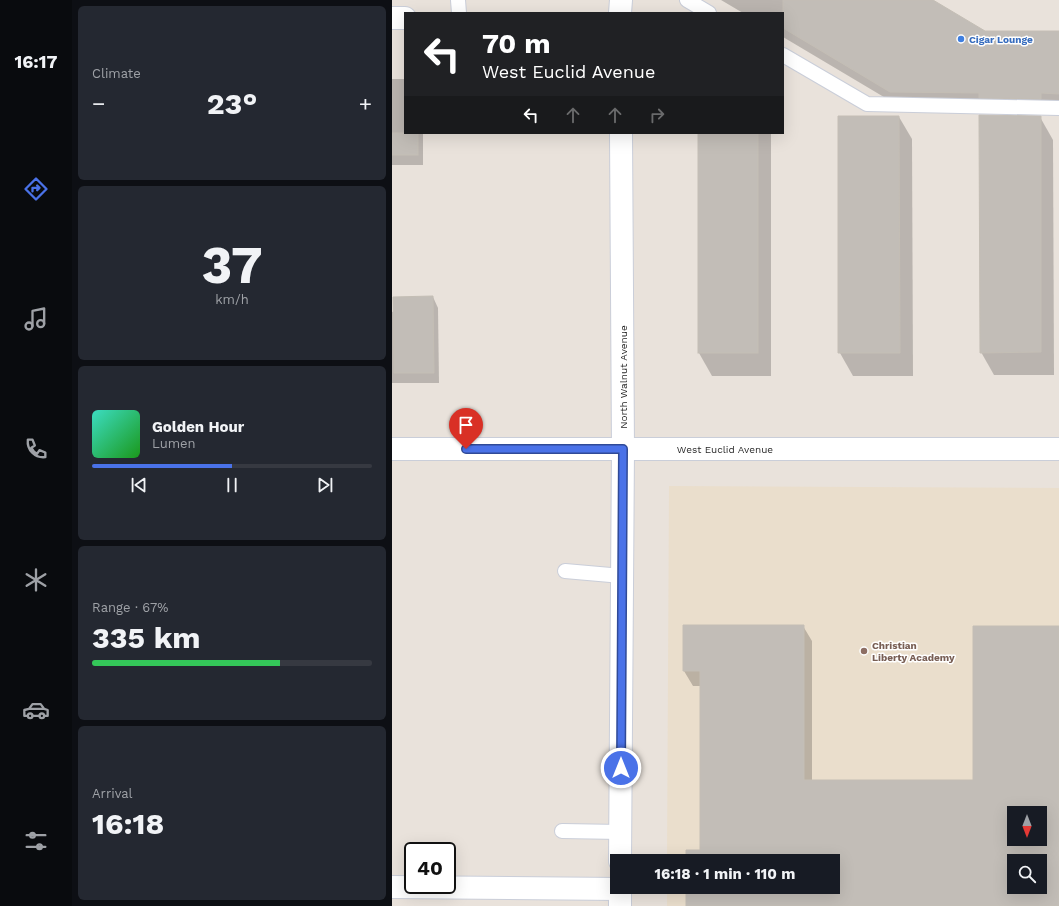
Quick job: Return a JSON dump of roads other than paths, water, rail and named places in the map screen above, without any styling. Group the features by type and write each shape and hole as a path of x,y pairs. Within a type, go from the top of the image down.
{"street":[{"path":"620,0 620,12"},
{"path":"392,18 404,18"},
{"name":"North Walnut Avenue","path":"620,854 623,449 621,134"},
{"name":"West Euclid Avenue","path":"392,449 1059,449"},
{"path":"392,887 610,894"}],"lane":[{"path":"458,0 459,12"},
{"path":"687,0 707,12"},
{"path":"784,56 867,104 1059,108"},
{"path":"565,571 622,576"},
{"path":"562,831 620,832"}],"place":[{"name":"Cigar Lounge","path":"961,39"},
{"name":"Christian Liberty Academy","path":"864,651"}]}
